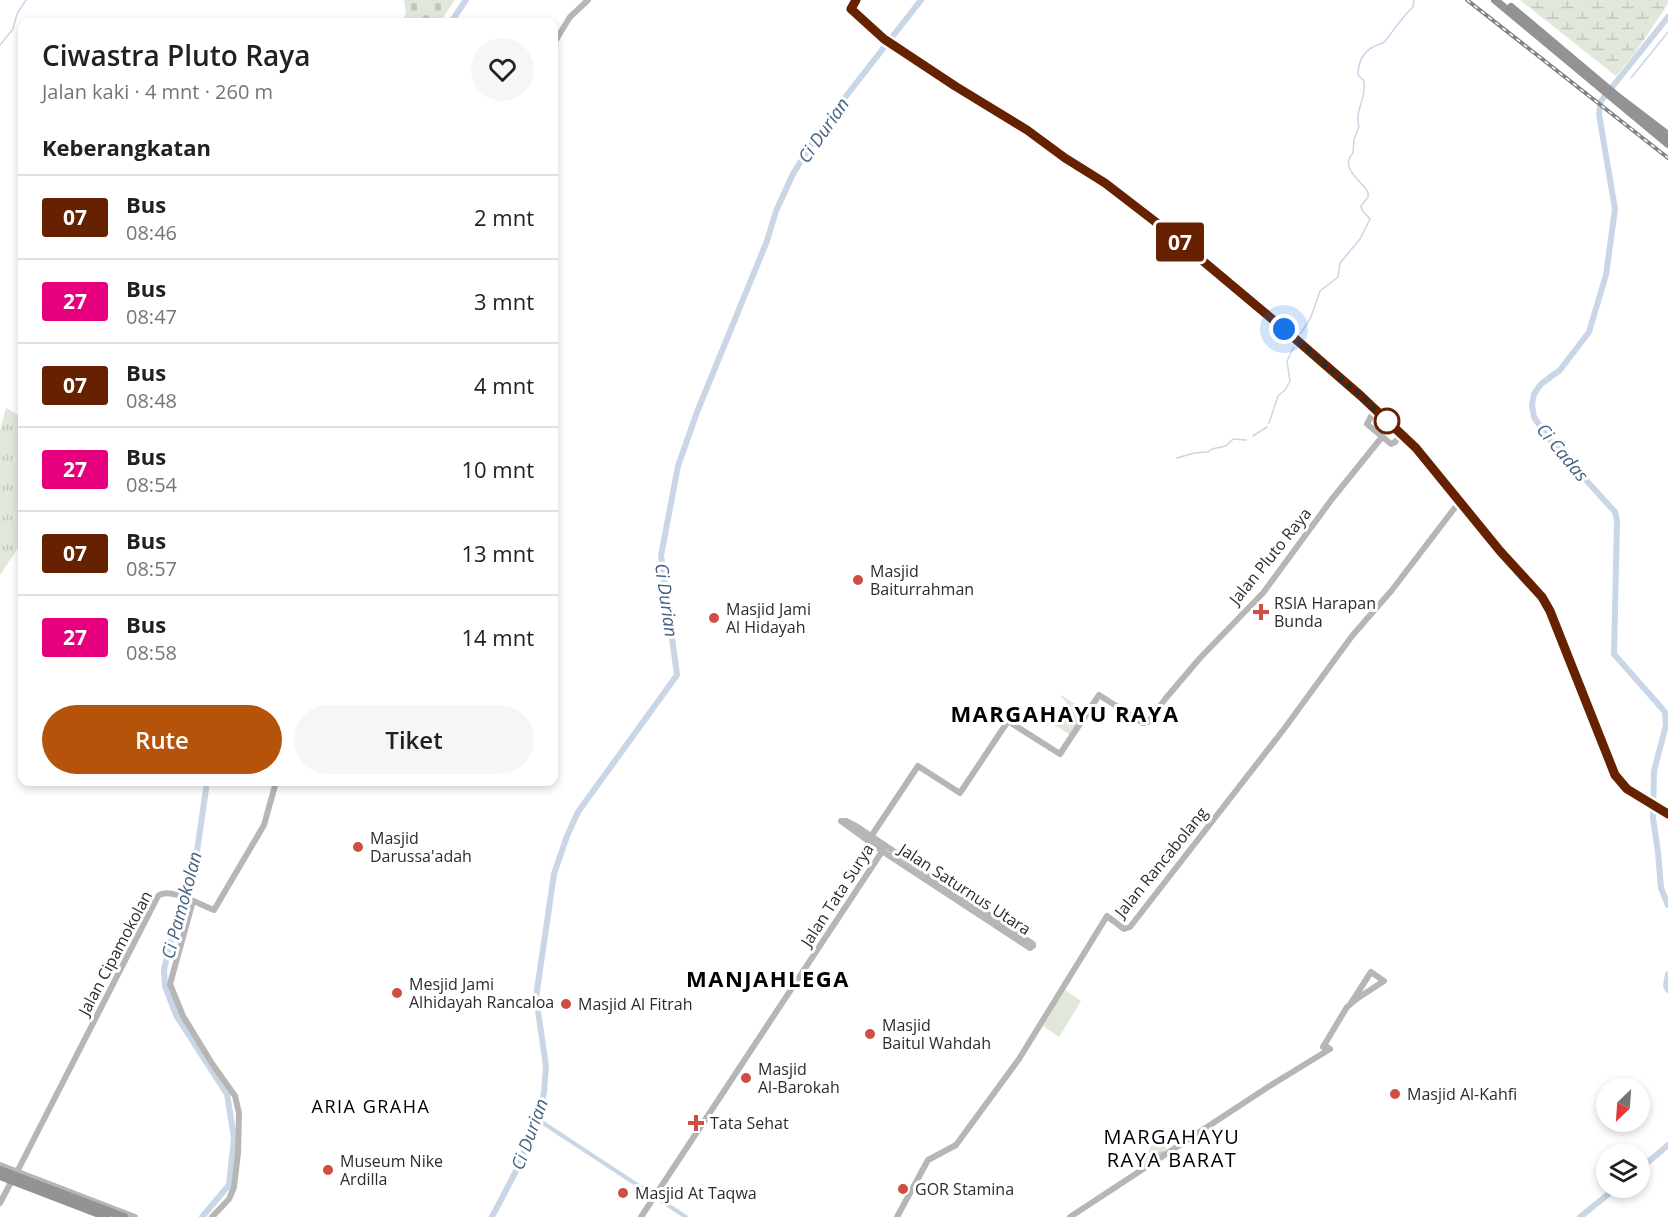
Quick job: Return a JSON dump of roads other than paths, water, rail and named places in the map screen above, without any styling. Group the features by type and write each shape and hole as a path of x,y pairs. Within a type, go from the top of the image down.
{"highway":[{"path":"1495,0 1668,144"},
{"path":"1502,0 1604,89"},
{"path":"1616,99 1668,135"},
{"path":"0,1167 109,1215"},
{"path":"0,1178 109,1215 124,1217"},
{"path":"100,1203 109,1215"}],"main road":[{"path":"856,0 851,9 889,42 1105,183 1166,230 1297,340 1375,409 1424,457 1500,551 1542,597 1615,775 1627,789 1668,814"}],"street":[{"path":"558,37 570,17 588,0"},
{"path":"1375,409 1366,424 1392,444 1401,435"},
{"name":"Jalan Pluto Raya","path":"884,848 869,839 918,766 960,793 1008,720 1060,754 1099,695 1145,724 1200,658 1263,593 1381,436"},
{"name":"Jalan Rancabolang","path":"897,1217 928,1160 958,1143 1019,1059 1107,916 1125,929 1130,927 1284,729 1352,636 1392,590 1457,499"},
{"name":"Jalan Cipamokolan","path":"17,1172 158,896 165,891 214,910 264,825 275,786"},
{"name":"Jalan Saturnus Utara","path":"884,848 1033,944 1034,946 1031,948 884,848"},
{"name":"Jalan Tata Surya","path":"643,1217 884,848"},
{"path":"192,901 170,984 183,1016 235,1096 239,1113 235,1183 229,1199 212,1217"},
{"path":"1070,1217 1319,1056 1327,1047 1351,1003 1371,972 1384,981 1351,1003"},
{"path":"0,1167 135,1217"},
{"path":"0,1178 10,1184 97,1217"},
{"path":"0,1203 10,1184"}],"waterway":[{"path":"0,45 13,29 17,14 26,0"},
{"name":"Ci Pamokolan","path":"454,18 466,0"},
{"name":"Ci Durian","path":"492,1217 516,1171 537,1119 544,1093 546,1066 536,997 554,874 578,812 677,675 661,556 678,466 697,412 767,241 776,211 793,174 822,127 921,0"},
{"path":"1298,338 1311,317 1320,291 1338,277 1340,263 1360,239 1370,219 1361,206 1368,197 1368,192 1353,174 1348,163 1353,153 1354,139 1359,127 1358,115 1364,93 1364,81 1358,75 1360,63 1369,49 1385,41 1413,7 1414,0"},
{"name":"Ci Cadas","path":"1668,17 1601,101 1599,114 1615,209 1606,275 1589,332 1560,370 1541,384 1534,394 1532,405 1534,417 1548,438 1615,512 1617,521 1614,654 1665,712 1666,725 1654,771 1653,818 1661,888 1668,905"},
{"path":"1631,78 1668,32"},
{"path":"1269,423 1278,396 1290,381 1287,361 1296,342"},
{"path":"1253,436 1267,427"},
{"path":"1177,458 1226,446 1233,439 1246,440"},
{"name":"Ci Pamokolan","path":"202,1217 229,1185 234,1138 227,1094 176,1015 165,986 164,970 170,944 183,913 194,872 206,786"},
{"name":"Ci Cadas","path":"1668,974 1666,986 1668,990"},
{"path":"537,1119 686,1217"},
{"name":"Ci Cadas","path":"1650,1160 1668,1145"},
{"name":"Ci Cadas","path":"1580,1217 1604,1198"}],"railway":[{"path":"1467,0 1668,158"}],"place":[{"name":"Masjid Baiturrahman","path":"858,580"},
{"name":"RSIA Harapan Bunda","path":"1261,612"},
{"name":"Masjid Jami Al Hidayah","path":"714,618"},
{"name":"Masjid Darussa'adah","path":"358,847"},
{"name":"Mesjid Jami Alhidayah Rancaloa","path":"397,993"},
{"name":"Masjid Al Fitrah","path":"566,1004"},
{"name":"Masjid Baitul Wahdah","path":"870,1034"},
{"name":"Masjid Al-Barokah","path":"746,1078"},
{"name":"Masjid Al-Kahfi","path":"1395,1094"},
{"name":"Tata Sehat","path":"696,1123"},
{"name":"Museum Nike Ardilla","path":"328,1170"},
{"name":"GOR Stamina","path":"903,1189"},
{"name":"Masjid At Taqwa","path":"623,1193"}],"district":[{"name":"MARGAHAYU RAYA","path":"1065,713"},
{"name":"MANJAHLEGA","path":"768,978"},
{"name":"ARIA GRAHA","path":"371,1106"},
{"name":"MARGAHAYU RAYA BARAT","path":"1172,1148"}]}
